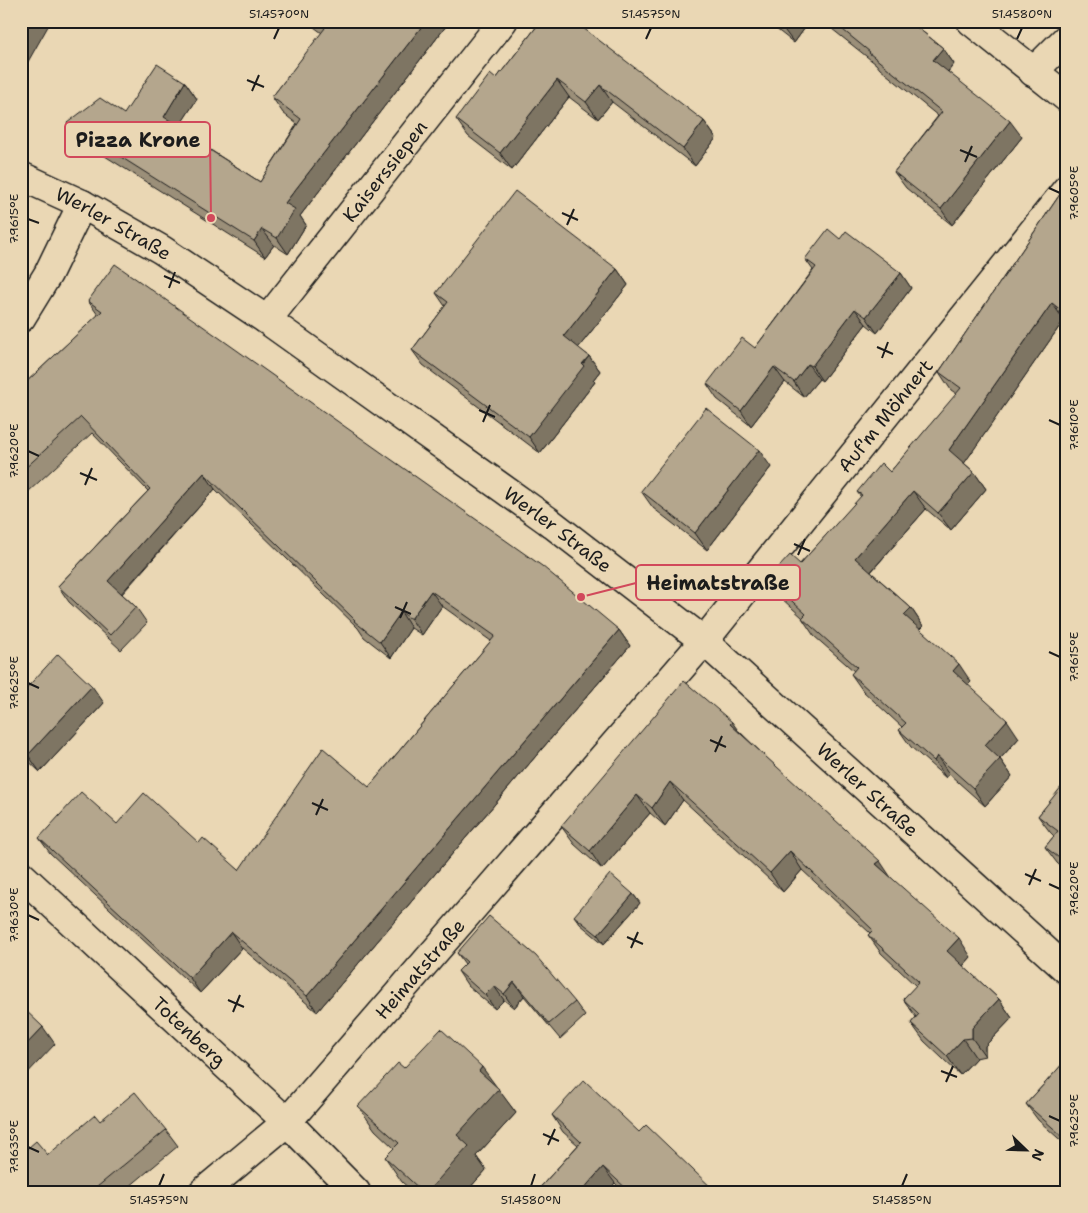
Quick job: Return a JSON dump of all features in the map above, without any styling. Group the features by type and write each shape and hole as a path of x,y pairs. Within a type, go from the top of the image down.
{"street":[{"name":"Kaiserssiepen","path":"267,320 503,21"},
{"path":"971,21 1067,98"},
{"path":"1033,72 1067,38"},
{"name":"Werler Straße","path":"21,176 82,204 162,250 267,320 547,520 704,642 1067,970"},
{"name":"Auf'm Möhnert","path":"704,642 1067,189"},
{"path":"21,318 48,274 82,204"},
{"name":"Heimatstraße","path":"203,1192 287,1122 704,642"},
{"name":"Totenberg","path":"21,875 287,1122 356,1192"}],"building":[{"path":"21,21 31,21 21,39"},
{"path":"316,21 426,21 285,203 295,209 277,238 262,229 254,241 67,123 100,98 124,114 157,64 185,82 164,117 190,133 188,136 260,182 301,119 272,97 325,28"},
{"path":"541,21 574,21 704,121 683,149 600,85 586,102 557,80 500,153 456,119 490,74 496,79"},
{"path":"775,21 787,21 782,27"},
{"path":"832,21 909,21 943,48 933,60 1010,121 941,209 894,172 942,112"},
{"path":"1067,184 1067,315 1052,303 949,450 974,472 938,513 913,491 855,558 911,608 904,615 959,664 953,671 1007,720 985,745 1000,759 973,788 937,756 934,761 899,730 906,723 851,674 857,667 802,618 806,614 768,579 790,555 800,564 862,495 857,492 881,463 890,472 961,388 939,372"},
{"path":"515,191 617,269 564,336 589,356 582,364 584,366 529,437 412,350 448,302 436,293"},
{"path":"828,229 840,239 846,231 901,273 866,317 855,309 812,366 808,364 794,382 774,367 741,411 707,384 742,338 755,348 816,267 805,259"},
{"path":"115,264 542,566 619,630 307,996 231,932 190,978 39,838 81,792 117,824 144,793 199,843 203,838 239,870 323,748 369,787 495,636 431,591 411,619 401,612 380,642 354,621 204,473 108,581 136,607 110,635 58,586 150,489 81,417 21,472 21,387 102,311 88,301"},
{"path":"706,408 759,450 695,533 641,491"},
{"path":"58,654 92,686 28,755 21,748 21,694"},
{"path":"684,681 732,722 730,724 880,861 876,864 959,938 947,951 999,999 972,1028 972,1038 963,1039 947,1056 911,1023 919,1014 903,999 919,982 868,935 873,930 790,851 770,873 670,782 652,808 637,795 590,851 561,826"},
{"path":"1066,781 1067,864 1045,847 1058,831 1038,816"},
{"path":"610,874 633,894 598,935 574,916"},
{"path":"489,916 536,956 575,1002 549,1024 514,982 504,994 494,986 485,995 458,971 467,962 457,953"},
{"path":"21,1006 43,1027 21,1050"},
{"path":"441,1029 482,1067 479,1071 499,1089 457,1135 469,1146 427,1192 423,1192 385,1157 399,1143 358,1106 398,1063 404,1068"},
{"path":"1067,1059 1067,1129 1061,1135 1026,1104"},
{"path":"584,1080 639,1132 646,1125 716,1192 630,1192 603,1167 581,1192 536,1192 581,1142 552,1115"},
{"path":"135,1092 166,1130 91,1192 21,1192 21,1154 36,1141 48,1155 95,1115 100,1121"}],"place":[{"name":"Pizza Krone","path":"211,218"},
{"name":"Heimatstraße","path":"581,597"}]}
